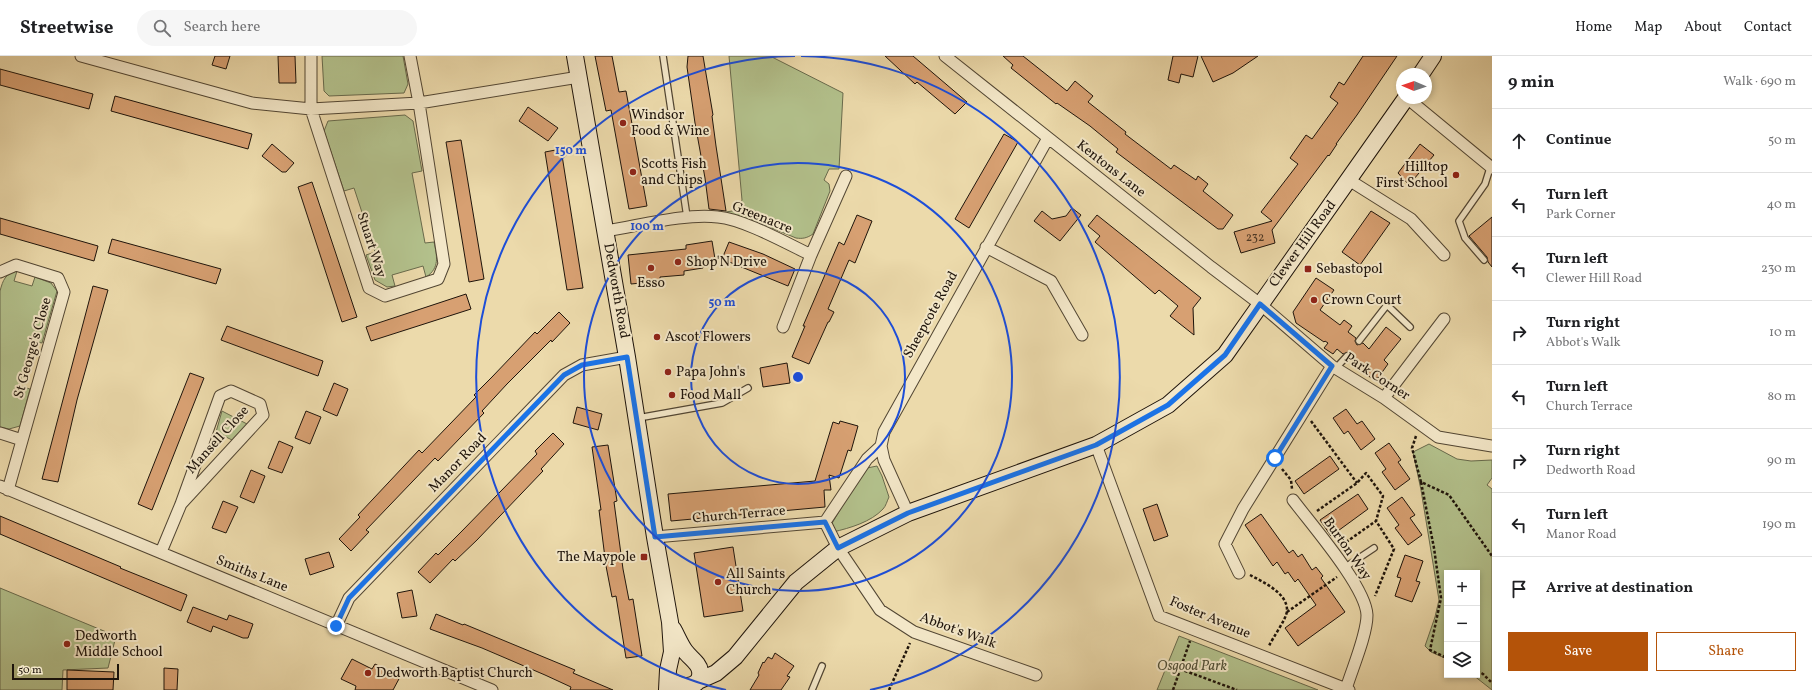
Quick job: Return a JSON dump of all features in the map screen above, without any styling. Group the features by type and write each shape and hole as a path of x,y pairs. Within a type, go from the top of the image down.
{"street":[{"path":"81,56 252,103 311,109 419,103 579,77"},
{"path":"311,56 311,109"},
{"path":"410,56 419,103"},
{"name":"Dedworth Road","path":"575,56 627,357 670,622 672,646 668,677"},
{"name":"Kentons Lane","path":"945,56 1260,304"},
{"path":"1425,68 1433,56"},
{"name":"Stuart Way","path":"311,109 369,288 385,296 438,279 444,264 419,103"},
{"name":"Clewer Hill Road","path":"690,687 716,674 728,662 736,657 796,582 838,548 908,513 1096,445 1168,405 1225,355 1349,180 1373,142 1402,104"},
{"path":"1414,104 1491,168"},
{"name":"Sheepcote Road","path":"881,446 884,432 1048,138"},
{"path":"783,327 811,255 846,176"},
{"path":"1349,180 1411,219 1444,255"},
{"name":"Greenacre","path":"605,231 687,218 718,217 739,222 811,255"},
{"path":"986,247 1051,280 1082,335"},
{"name":"St George's Close","path":"0,272 16,265 58,278 64,292 22,440 4,488"},
{"name":"Park Corner","path":"1260,304 1334,367 1384,398 1438,437 1492,446"},
{"path":"1384,398 1444,319"},
{"name":"Manor Road","path":"336,626 349,598 564,375 582,365 627,357"},
{"path":"1238,571 1225,544 1242,509 1334,367"},
{"name":"Mansell Close","path":"161,552 181,504 220,396 231,391 260,404 263,415 181,504"},
{"path":"0,433 22,440"},
{"name":"Foster Avenue","path":"1096,445 1159,616 1348,689"},
{"path":"881,446 884,460 908,513"},
{"path":"825,522 867,459 881,446"},
{"name":"Smiths Lane","path":"4,488 492,690"},
{"name":"Burton Way","path":"1293,500 1345,569 1362,597 1367,614 1365,631 1348,689"},
{"name":"Church Terrace","path":"655,537 825,522"},
{"name":"Abbot's Walk","path":"825,522 838,548 880,610 914,632 1036,675"},
{"name":"Dedworth Road","path":"670,622 681,644 700,670 690,687"},
{"path":"690,687 680,690 673,686 668,677 678,658 717,664 728,662"}],"lane":[{"path":"663,56 687,218"},
{"path":"1484,260 1465,238 1459,221 1485,184 1491,168"},
{"path":"1359,340 1387,305 1410,327"},
{"path":"1334,367 1347,356"},
{"path":"636,419 722,403 748,388"},
{"path":"1345,569 1374,548"},
{"path":"812,690 822,666"}],"path":[{"path":"1310,419 1357,483"},
{"path":"1420,423 1412,448 1421,482 1434,548 1441,598 1430,650 1444,657"},
{"path":"1275,458 1291,480 1293,500"},
{"path":"1306,518 1357,483 1366,473 1383,496 1376,521 1332,552"},
{"path":"1421,482 1449,496 1492,556"},
{"path":"1367,614 1394,549 1376,521"},
{"path":"1263,656 1287,613 1345,569"},
{"path":"1238,571 1276,590 1286,604 1287,613"},
{"path":"1173,690 1194,630"},
{"path":"889,690 914,632"},
{"path":"1180,669 1237,690"},
{"path":"1480,673 1492,684"}],"green space":[{"path":"322,56 403,56 408,84 404,93 329,96 324,91"},
{"path":"729,56 770,56 843,93 839,169 829,169 824,180 829,184 830,191 813,234 809,236 796,238 752,220 726,215 726,212 738,210 742,200"},
{"path":"405,115 413,121 422,171 412,173 425,243 434,242 436,261 434,270 426,277 423,266 392,275 395,286 387,287 375,280 366,255 375,252 354,188 344,191 324,131 328,121"},
{"path":"17,271 14,281 32,286 35,277 51,283 57,291 42,343 32,341 20,386 30,389 20,426 9,429 0,427 0,291 5,278"},
{"path":"222,411 249,425 234,441 216,432"},
{"path":"1429,444 1457,459 1471,461 1492,460 1492,478 1487,485 1492,489 1492,690 1477,678 1480,678 1480,570 1444,570 1444,658 1431,652 1425,646 1439,600 1421,490 1413,452"},
{"path":"877,466 889,497 884,508 873,518 833,532 831,525 859,478 867,468"},
{"path":"0,588 116,636 108,668 63,670 62,690 0,690"},
{"name":"Osgood Park","path":"1179,636 1318,690 1157,690"}],"building":[{"path":"215,56 230,56 226,69 212,65"},
{"path":"278,56 295,56 296,83 279,83"},
{"path":"595,56 612,56 619,92 626,91 647,206 629,209 611,110 606,111"},
{"path":"688,56 703,56 713,115 726,211 709,209 687,67"},
{"path":"885,56 913,56 967,102 955,114 917,82 915,84"},
{"path":"1003,56 1023,56 1067,91 1075,81 1093,96 1088,102 1126,132 1125,134 1171,169 1174,165 1196,180 1198,176 1208,184 1203,191 1233,215 1223,229 1218,229 1116,152 1118,149 1090,126 1057,103 1056,104 1011,68 1013,65"},
{"path":"1173,56 1198,56 1193,77 1181,74 1179,83 1168,80"},
{"path":"1201,56 1258,56 1233,73 1213,82"},
{"path":"1363,56 1397,56 1329,156 1328,155 1272,230 1275,243 1241,253 1234,232 1272,221 1261,212 1298,164 1290,158 1306,135 1312,139 1338,103 1330,97 1339,82 1344,85"},
{"path":"0,69 93,94 89,109 0,85"},
{"path":"115,96 252,134 248,149 111,111"},
{"path":"528,107 558,128 548,141 519,121"},
{"path":"1004,134 1018,142 969,228 955,219"},
{"path":"461,140 484,279 469,282 446,142"},
{"path":"272,144 294,163 286,172 282,172 262,156"},
{"path":"1420,144 1434,155 1409,185 1398,173"},
{"path":"561,149 583,288 567,290 545,152"},
{"path":"312,182 357,317 342,322 298,187"},
{"path":"1072,208 1081,215 1060,241 1034,221 1042,211 1052,219 1066,216"},
{"path":"1371,211 1390,223 1360,265 1342,252"},
{"path":"857,215 872,221 855,263 849,260 828,309 834,312 809,364 792,357 805,326 803,326 839,242 844,245"},
{"path":"1097,215 1201,298 1193,308 1194,335 1170,316 1178,306 1159,290 1155,294 1095,242 1100,236 1088,226"},
{"path":"1492,217 1492,267 1488,262 1487,257 1469,236"},
{"path":"0,218 98,246 94,261 0,234"},
{"path":"112,239 221,269 216,284 108,253"},
{"path":"712,241 715,259 702,261 703,268 684,271 684,275 660,277 660,281 631,284 628,255 686,249 686,245"},
{"path":"729,242 763,254 795,269 788,286 722,259"},
{"path":"1316,278 1334,290 1320,310 1340,325 1344,320 1352,326 1348,332 1356,338 1355,341 1357,345 1363,343 1369,349 1386,327 1401,339 1384,360 1388,364 1378,378 1371,378 1357,366 1358,365 1350,359 1351,355 1348,352 1343,354 1337,349 1333,354 1324,348 1328,343 1325,341 1324,342 1296,323 1293,312"},
{"path":"93,286 108,290 77,400 58,482 42,479"},
{"path":"466,294 471,309 371,341 366,327"},
{"path":"559,312 570,323 507,384 482,411 484,413 438,461 435,458 366,530 369,532 351,551 339,539 360,517 358,515 419,450 422,453 476,397 474,395 535,332 537,334"},
{"path":"227,326 323,361 318,376 221,340"},
{"path":"787,363 790,383 763,387 760,368"},
{"path":"190,373 204,378 152,510 138,504"},
{"path":"334,383 348,389 337,416 323,410"},
{"path":"577,407 602,414 598,430 573,423"},
{"path":"1346,409 1357,424 1362,421 1375,439 1361,450 1348,431 1344,434 1333,418"},
{"path":"306,411 321,417 310,444 295,438"},
{"path":"840,421 858,426 851,451 848,450 839,478 829,475 831,490 824,490 825,507 671,521 668,494 815,481 833,422 839,424"},
{"path":"553,433 564,444 541,469 543,471 477,540 455,561 453,559 430,583 418,572 436,553 438,555 537,454 535,451"},
{"path":"279,441 293,447 282,473 268,468"},
{"path":"1389,443 1401,460 1398,462 1410,479 1395,490 1382,472 1386,469 1375,453"},
{"path":"608,445 617,501 614,502 623,569 629,600 633,599 642,656 626,658 616,596 612,597 606,566 599,510 601,510 592,447"},
{"path":"1330,456 1339,469 1304,494 1295,481"},
{"path":"251,470 265,476 254,503 240,497"},
{"path":"1358,494 1368,509 1331,536 1320,520"},
{"path":"1402,497 1415,515 1410,518 1422,535 1408,545 1395,528 1399,525 1387,508"},
{"path":"223,501 238,507 226,533 212,528"},
{"path":"1157,504 1168,536 1154,541 1143,509"},
{"path":"1261,514 1289,553 1293,550 1298,557 1302,554 1312,570 1316,567 1323,576 1321,578 1345,612 1298,646 1285,628 1316,605 1298,579 1295,582 1288,572 1285,574 1277,562 1273,566 1245,525"},
{"path":"0,516 121,567 120,568 187,595 181,611 0,534"},
{"name":"All Saints Church","path":"733,547 743,611 704,617 694,553"},
{"path":"329,552 334,567 310,575 305,559"},
{"path":"1405,555 1423,561 1416,581 1420,582 1412,602 1395,596 1401,578 1397,577"},
{"path":"412,590 417,616 402,618 397,593"},
{"path":"193,607 227,620 229,615 253,624 248,638 243,638 213,626 211,632 187,622"},
{"path":"436,614 575,670 573,673 613,690 570,690 571,687 545,675 482,648 430,629"},
{"path":"775,653 794,666 787,676 790,677 781,690 750,690 759,675 758,673 763,662 764,663 768,657 772,659"},
{"name":"Dedworth Baptist Church","path":"352,659 372,669 375,664 400,677 393,690 355,690 356,686 341,679"},
{"path":"164,668 178,669 177,690 164,690"},
{"path":"67,670 114,672 113,690 67,690"}],"place":[{"name":"Windsor Food & Wine","path":"623,123"},
{"name":"Scotts Fish and Chips","path":"633,172"},
{"name":"Hilltop First School","path":"1456,175"},
{"name":"Shop'N Drive","path":"678,262"},
{"name":"Esso","path":"651,268"},
{"name":"Sebastopol","path":"1308,269"},
{"name":"Crown Court","path":"1314,300"},
{"name":"Ascot Flowers","path":"657,337"},
{"name":"Papa John's","path":"668,372"},
{"name":"Food Mall","path":"672,395"},
{"name":"The Maypole","path":"644,557"},
{"name":"All Saints Church","path":"718,582"},
{"name":"Dedworth Middle School","path":"67,644"},
{"name":"Dedworth Baptist Church","path":"368,673"}],"route":[{"path":"336,626 349,598 564,375 582,365 627,357 655,537 825,522 838,548 908,513 1096,445 1168,405 1225,355 1260,304 1332,366 1275,458"}]}
